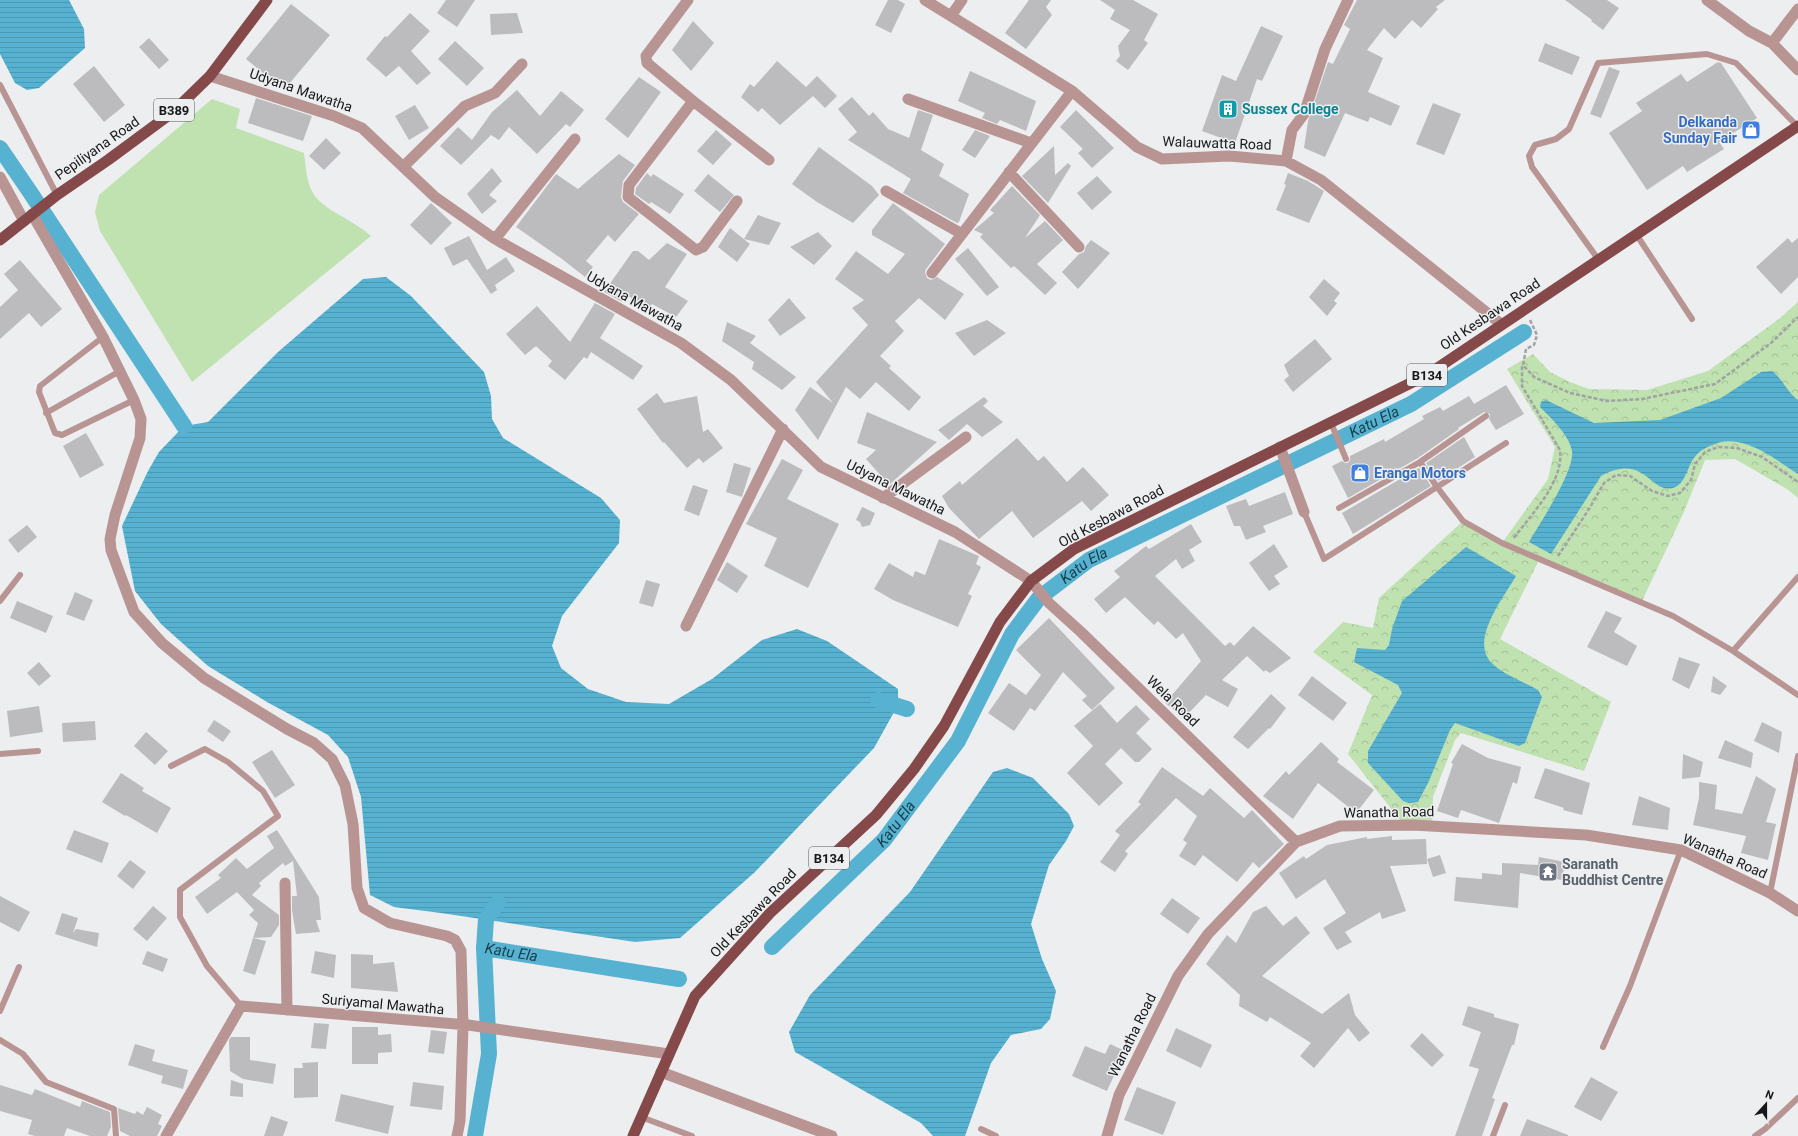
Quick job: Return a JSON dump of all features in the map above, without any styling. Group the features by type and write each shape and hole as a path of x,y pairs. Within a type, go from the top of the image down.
{"main road":[{"name":"Pepiliyana Road","path":"0,240 57,194 108,160 173,112 210,76 267,0"},
{"name":"Old Kesbawa Road","path":"633,1136 695,996 770,913 876,815 914,769 944,726 1000,622 1034,584 1074,549 1427,375 1523,309 1798,126"}],"street":[{"name":"Walauwatta Road","path":"925,0 1072,91 1137,147 1162,159 1229,156 1286,161 1321,180 1501,324"},
{"path":"951,16 962,0"},
{"path":"1286,161 1292,130 1304,114 1325,49 1348,0"},
{"path":"1707,0 1749,31 1772,43 1798,70"},
{"path":"686,1 646,56 647,63 769,160"},
{"path":"1772,43 1798,9"},
{"path":"404,166 465,106 495,93 522,64"},
{"name":"Udyana Mawatha","path":"210,76 334,116 362,128 436,197 495,239 681,343 731,380 821,467 956,532 1034,584"},
{"path":"932,273 1072,91"},
{"path":"908,99 1031,144"},
{"path":"693,101 629,185 628,197 696,250 703,247 737,201"},
{"path":"495,239 575,139"},
{"path":"1009,172 1079,247"},
{"path":"0,177 24,221"},
{"path":"886,191 962,234"},
{"path":"32,214 103,337 134,400 141,419 140,438 111,528 110,539 111,550 134,612 162,643 204,678 287,729 314,743 332,759 346,785 353,824 357,888 364,908 390,923 448,936 459,945 461,951 465,1026 460,1121 457,1136"},
{"path":"686,626 783,429"},
{"path":"883,498 966,436"},
{"path":"1280,447 1304,512"},
{"name":"Wela Road","path":"1034,584 1049,603 1081,632 1296,842"},
{"name":"Wanatha Road","path":"1107,1136 1119,1095 1178,976 1208,934 1296,842 1340,826 1413,825 1586,835 1681,850 1770,892 1798,911"},
{"path":"286,883 287,1010"},
{"path":"166,1136 241,1006"},
{"name":"Suriyamal Mawatha","path":"241,1006 503,1030 670,1054"},
{"path":"661,1072 832,1136"}],"lane":[{"path":"1598,259 1532,167 1529,156 1535,146 1556,140 1569,129 1598,63 1707,54 1736,63 1798,126"},
{"path":"0,86 57,194"},
{"path":"1636,234 1692,319"},
{"path":"103,337 42,383 39,392 46,413 55,432 62,435 134,400"},
{"path":"46,413 120,371"},
{"path":"1339,508 1420,462 1486,416"},
{"path":"1331,423 1346,458"},
{"path":"1304,512 1324,559 1506,443"},
{"path":"1420,462 1437,487 1463,520 1507,546 1674,616 1733,651 1798,695"},
{"path":"0,601 20,575"},
{"path":"1733,651 1798,577"},
{"path":"171,766 205,749 228,762 263,791 278,816 180,890 180,917 207,966 241,1006"},
{"path":"0,754 38,751"},
{"path":"1770,892 1798,756"},
{"path":"1603,1047 1630,986 1681,850"},
{"path":"0,1011 19,967"},
{"path":"0,1040 23,1054 46,1082 114,1109 116,1136"},
{"path":"1755,1136 1765,1129 1798,1098"},
{"path":"1493,1136 1505,1105"},
{"path":"641,1117 692,1136"},
{"path":"981,1129 996,1136"}],"path":[{"path":"1507,546 1556,479 1562,462 1560,450 1522,386 1521,372 1526,349 1534,345 1537,335 1523,309"},
{"path":"1522,365 1534,376 1570,393 1607,401 1642,399 1715,384 1771,343 1798,318"},
{"path":"1552,565 1589,509 1604,483 1616,475 1630,476 1652,491 1668,496 1680,493 1691,480 1695,464 1704,452 1718,447 1737,448 1762,457 1798,482"}],"green space":[{"path":"212,99 240,109 236,128 304,153 309,184 317,199 371,236 192,382 100,231 95,212 99,195"},
{"path":"1798,302 1798,498 1787,489 1735,459 1705,460 1683,514 1641,603 1539,560 1500,639 1611,702 1584,771 1461,733 1455,740 1433,797 1432,826 1404,825 1348,754 1372,695 1313,652 1343,622 1373,628 1379,598 1463,521 1502,543 1548,479 1555,447 1507,369 1533,354 1550,372 1589,389 1647,390 1708,371 1780,318"}],"water":[{"path":"0,0 69,0 84,29 85,48 39,88 27,90 15,83 0,54"},
{"path":"386,277 411,296 484,372 491,396 492,419 503,438 601,498 620,520 619,543 562,616 552,646 561,668 588,689 626,702 669,704 712,679 762,640 797,629 827,641 898,689 898,705 874,748 755,872 680,938 635,942 394,907 370,895 361,797 348,757 328,735 267,702 208,666 161,624 135,591 122,526 148,471 159,452 184,426 208,422 278,352 363,279"},
{"path":"1772,371 1798,400 1798,474 1756,448 1733,441 1721,442 1707,447 1697,454 1692,461 1683,481 1673,488 1665,488 1658,485 1645,475 1628,469 1616,470 1601,476 1551,554 1529,542 1563,484 1571,460 1572,451 1568,439 1564,433 1540,407 1541,402 1546,400 1594,423 1660,420 1721,398 1761,372"},
{"path":"1466,547 1516,576 1490,621 1485,634 1484,646 1487,657 1495,666 1510,676 1538,690 1542,697 1525,743 1519,746 1455,723 1450,730 1429,781 1418,802 1409,803 1403,801 1368,763 1368,751 1402,693 1398,685 1354,662 1357,648 1385,650 1389,645 1392,629 1402,601"},
{"path":"1007,768 1033,778 1069,814 1074,826 1066,841 1049,865 1031,924 1042,959 1056,991 1050,1019 1041,1029 1011,1035 991,1063 965,1136 933,1136 921,1123 795,1052 789,1032 810,995 910,892 993,772"}],"building":[{"path":"446,0 475,0 457,27 437,13"},
{"path":"888,0 898,0 905,4 891,33 875,25"},
{"path":"1029,0 1051,0 1046,7 1052,15 1026,49 1005,33"},
{"path":"1100,0 1133,0 1158,14 1144,40 1148,43 1128,70 1116,61 1120,56 1118,46 1130,30 1110,19 1115,10"},
{"path":"1357,0 1445,0 1436,7 1438,9 1421,28 1412,20 1395,39 1384,28 1367,50 1383,58 1368,92 1400,106 1391,126 1370,117 1368,122 1345,113 1325,157 1304,148 1308,121 1328,62 1333,64 1350,29 1344,25"},
{"path":"1565,0 1607,0 1619,8 1603,30"},
{"path":"291,4 330,35 284,90 246,59"},
{"path":"410,13 430,31 411,51 431,73 417,85 399,66 386,77 366,59 385,36 387,37"},
{"path":"517,13 523,33 491,35 490,14"},
{"path":"693,21 714,43 691,71 672,50"},
{"path":"1261,26 1283,36 1262,81 1257,79 1235,143 1202,131 1222,75 1236,81"},
{"path":"149,38 169,60 159,69 139,47"},
{"path":"455,41 484,68 467,86 438,59"},
{"path":"1545,43 1580,57 1572,75 1538,61"},
{"path":"777,61 806,87 817,76 837,96 825,108 813,96 780,125 762,108 758,112 741,97 750,84 754,87"},
{"path":"1718,62 1721,63 1757,118 1719,142 1724,149 1687,172 1683,166 1647,190 1609,133 1642,111 1636,103 1681,74 1687,82"},
{"path":"94,66 125,105 104,122 73,84"},
{"path":"1609,67 1620,71 1601,118 1590,114"},
{"path":"970,71 1036,101 1026,131 1000,120 997,124 982,118 985,113 958,101"},
{"path":"639,77 661,92 628,138 605,119"},
{"path":"517,90 540,116 561,91 584,110 570,127 566,124 537,154 509,127 499,140 491,135 461,165 440,146 458,127 472,140 492,112"},
{"path":"852,97 869,116 873,112 888,129 909,138 918,110 933,115 921,150 944,164 939,176 969,194 959,222 957,223 903,193 911,179 848,140 857,132 838,109"},
{"path":"256,98 312,116 303,141 248,123"},
{"path":"1433,103 1461,114 1444,155 1416,144"},
{"path":"415,105 429,128 409,140 395,116"},
{"path":"1076,110 1114,148 1092,168 1078,153 1083,149 1060,127"},
{"path":"716,130 732,144 713,165 697,151"},
{"path":"975,130 990,136 975,158 962,150"},
{"path":"326,138 341,153 324,170 309,156"},
{"path":"1054,146 1055,175 1068,163 1071,166 1048,203 1022,176"},
{"path":"819,147 872,186 879,195 853,223 817,202 792,184"},
{"path":"619,154 635,165 623,181 621,197 623,202 639,214 615,242 608,235 586,261 593,267 585,277 516,227 556,174 578,189"},
{"path":"492,168 502,181 489,195 497,201 482,214 467,194"},
{"path":"647,173 651,177 653,174 684,194 670,214 651,202 649,204 635,194 636,188"},
{"path":"1288,173 1308,181 1324,191 1309,223 1276,210 1286,185 1284,184"},
{"path":"708,174 734,195 720,212 694,191"},
{"path":"1097,176 1112,192 1092,210 1077,193"},
{"path":"1012,186 1040,215 1025,238 1045,221 1063,240 1037,264 1057,283 1045,295 1014,266 1011,268 980,237 983,234 974,230 994,213 990,210"},
{"path":"431,203 452,223 431,245 410,225"},
{"path":"893,203 945,244 926,269 925,272 927,278 931,280 937,277 964,294 945,320 919,298 895,321 904,331 880,356 891,366 889,368 921,397 909,411 876,382 860,399 846,387 818,440 795,410 810,387 833,403 816,382 868,325 852,308 864,300 835,279 856,251 888,274 905,254 872,235 872,230"},
{"path":"758,215 781,223 769,245 744,239"},
{"path":"730,228 750,244 737,262 718,247"},
{"path":"818,232 832,246 814,265 790,247"},
{"path":"469,236 487,270 506,257 515,271 495,285 497,290 491,294 467,259 453,266 444,248"},
{"path":"1788,238 1792,243 1798,238 1798,277 1781,294 1756,267"},
{"path":"1091,240 1110,253 1078,289 1062,272 1079,254 1084,252 1086,246"},
{"path":"667,243 687,254 665,287 688,301 676,317 652,304 648,309 627,295 622,302 604,292 633,251 638,251 649,260"},
{"path":"968,248 999,287 987,296 955,259"},
{"path":"20,260 62,309 41,327 29,313 0,339 0,307 18,290 4,274"},
{"path":"1324,279 1340,293 1334,301 1337,303 1327,316 1309,297"},
{"path":"789,298 806,318 780,336 768,320"},
{"path":"595,303 615,314 600,338 643,366 633,380 591,352 587,359 584,357 565,380 548,366 552,361 536,346 525,355 506,334 537,306 570,342"},
{"path":"987,320 1006,333 974,356 955,333"},
{"path":"727,322 756,336 750,343 796,377 782,390 752,369 754,362 722,341"},
{"path":"1315,339 1332,359 1293,392 1284,380 1289,376 1284,365"},
{"path":"1506,385 1524,414 1496,430 1489,419 1490,414 1484,412 1458,428 1459,429 1418,458 1348,498 1332,466 1342,461 1348,463 1350,456 1384,439 1385,442 1424,419 1422,416 1440,407 1443,411 1469,396 1474,404"},
{"path":"657,393 664,403 697,396 703,432 708,429 723,448 703,463 699,458 687,468 664,442 663,443 637,409"},
{"path":"984,397 988,401 983,406 1003,422 982,437 967,424 949,440 938,430"},
{"path":"867,412 937,442 889,485 866,459 876,450 857,443"},
{"path":"86,433 104,465 80,478 63,446"},
{"path":"1464,437 1475,457 1438,481 1426,463"},
{"path":"1017,438 1038,461 1044,456 1067,482 1083,467 1109,495 1091,511 1082,501 1033,538 1012,511 979,539 949,508 942,496 960,481 962,485"},
{"path":"782,459 803,470 787,499 839,524 808,588 764,566 777,538 746,524"},
{"path":"734,463 751,468 742,497 726,492"},
{"path":"1419,468 1431,486 1353,534 1342,513"},
{"path":"693,485 708,490 699,516 684,510"},
{"path":"1285,492 1293,514 1263,526 1266,532 1246,540 1240,526 1234,526 1226,506 1246,499 1249,506"},
{"path":"862,507 875,513 870,525 862,527 860,522 856,520"},
{"path":"1191,524 1202,542 1189,550 1195,561 1182,569 1176,559 1155,576 1225,646 1230,642 1234,646 1253,626 1291,658 1270,673 1265,670 1264,672 1247,656 1222,680 1238,689 1228,707 1206,695 1184,718 1165,703 1201,661 1183,633 1176,639 1158,621 1154,625 1125,597 1106,613 1094,599 1120,577 1114,571 1146,546 1149,549"},
{"path":"27,525 37,537 18,553 8,540"},
{"path":"939,539 979,556 976,564 981,567 968,594 972,596 958,627 893,600 874,589 889,563 913,577 915,571 925,575"},
{"path":"1274,544 1288,567 1274,576 1280,584 1269,591 1249,563"},
{"path":"727,562 748,576 737,593 717,580"},
{"path":"646,580 660,584 653,607 639,603"},
{"path":"75,592 93,600 84,621 66,614"},
{"path":"17,601 53,616 46,633 10,618"},
{"path":"1606,611 1622,618 1614,632 1637,646 1627,666 1587,647"},
{"path":"1049,618 1115,688 1092,710 1082,700 1087,696 1063,672 1035,711 1030,708 1014,731 988,713 1009,683 1026,695 1041,675 1016,650"},
{"path":"1679,657 1700,664 1689,689 1672,680"},
{"path":"39,662 51,676 39,686 27,673"},
{"path":"1312,676 1347,703 1333,721 1298,695"},
{"path":"1713,676 1727,686 1720,695 1711,692"},
{"path":"1271,694 1286,708 1270,729 1269,728 1248,749 1233,737"},
{"path":"1100,704 1117,723 1136,705 1150,719 1136,733 1152,749 1139,762 1135,762 1121,748 1105,764 1123,783 1099,806 1067,773 1093,746 1074,726"},
{"path":"39,706 43,732 10,737 7,711"},
{"path":"214,720 231,731 223,742 207,731"},
{"path":"95,721 96,740 63,742 62,723"},
{"path":"1762,722 1782,732 1779,753 1754,741"},
{"path":"146,732 168,751 155,765 134,746"},
{"path":"1725,740 1753,753 1751,768 1718,758"},
{"path":"1321,742 1339,759 1337,762 1374,790 1356,813 1318,783 1293,819 1263,796 1286,771 1289,775"},
{"path":"1462,744 1488,758 1521,767 1517,784 1513,782 1499,823 1461,810 1458,818 1437,811 1453,764 1451,763"},
{"path":"272,750 295,785 275,798 252,762"},
{"path":"1683,754 1703,762 1700,777 1682,779"},
{"path":"1162,767 1203,796 1210,788 1244,818 1252,810 1284,844 1259,868 1253,862 1237,882 1203,855 1195,866 1179,856 1187,843 1183,840 1197,816 1176,798 1125,851 1128,854 1115,872 1100,862 1120,835 1115,831 1141,804 1138,802"},
{"path":"1545,768 1590,783 1582,815 1563,810 1564,808 1534,798"},
{"path":"121,773 144,788 142,791 171,808 157,833 102,802"},
{"path":"1756,776 1776,789 1766,822 1776,824 1768,860 1741,853 1746,836 1693,825 1699,798 1699,782 1717,785 1715,809 1742,814"},
{"path":"1639,796 1670,808 1668,830 1632,825"},
{"path":"74,830 109,843 102,863 66,849"},
{"path":"277,830 319,897 321,920 316,920 320,932 296,934 292,911 292,896 297,896 293,861 285,866 283,863 259,883 261,886 252,895 279,915 279,925 271,937 253,938 258,923 249,915 254,910 237,892 207,914 195,897 221,878 218,875 236,858 247,869 274,848 267,836"},
{"path":"1392,836 1392,840 1426,839 1427,864 1390,866 1406,911 1382,919 1380,912 1345,932 1352,942 1337,950 1323,928 1346,913 1325,879 1296,899 1279,873 1304,856 1306,859 1327,845 1367,837 1367,839"},
{"path":"1440,855 1446,873 1433,877 1427,859"},
{"path":"1539,857 1565,862 1562,880 1520,873 1518,908 1454,901 1456,877 1482,879 1482,873 1502,875 1502,863 1538,865"},
{"path":"130,860 146,872 133,889 117,876"},
{"path":"0,896 30,912 19,932 0,922"},
{"path":"1172,898 1200,918 1188,934 1160,914"},
{"path":"153,906 167,918 147,941 133,929"},
{"path":"1266,906 1283,926 1296,916 1310,933 1262,976 1322,1014 1349,993 1355,1015 1370,1033 1359,1042 1348,1028 1314,1068 1300,1056 1311,1043 1270,1017 1267,1022 1239,1006 1240,995 1206,964 1227,935 1236,943 1253,912"},
{"path":"62,913 78,918 73,933 76,929 99,933 97,947 55,934"},
{"path":"253,938 266,941 255,975 243,971"},
{"path":"147,951 168,959 163,972 142,964"},
{"path":"315,951 336,955 334,978 311,973"},
{"path":"351,954 373,955 373,964 394,962 398,992 351,988"},
{"path":"1468,1006 1494,1014 1494,1017 1519,1024 1514,1045 1512,1045 1492,1098 1495,1099 1482,1136 1455,1136 1479,1069 1469,1066 1481,1032 1462,1025"},
{"path":"314,1023 329,1024 326,1049 311,1048"},
{"path":"352,1027 378,1027 378,1035 391,1034 392,1052 378,1053 378,1064 352,1064"},
{"path":"1176,1028 1212,1045 1201,1068 1166,1051"},
{"path":"431,1030 447,1032 444,1054 428,1052"},
{"path":"1422,1033 1444,1055 1432,1067 1410,1046"},
{"path":"231,1037 250,1037 250,1060 276,1064 273,1084 243,1079 230,1071 229,1040"},
{"path":"135,1044 155,1050 152,1061 188,1070 183,1089 161,1083 163,1076 128,1065"},
{"path":"1110,1044 1125,1051 1107,1091 1072,1076 1085,1046 1105,1054"},
{"path":"318,1062 318,1097 294,1098 294,1068 303,1068 302,1063"},
{"path":"1591,1077 1618,1092 1601,1121 1574,1107"},
{"path":"231,1080 243,1084 243,1097 230,1096"},
{"path":"413,1082 444,1086 442,1110 410,1106"},
{"path":"0,1085 32,1095 35,1089 80,1107 82,1101 110,1112 111,1127 107,1136 90,1136 67,1128 64,1136 35,1136 28,1134 32,1120 0,1111"},
{"path":"1137,1087 1176,1102 1163,1135 1124,1120"},
{"path":"341,1094 394,1106 388,1134 335,1121"},
{"path":"147,1107 162,1115 158,1124 162,1126 157,1136 130,1136 120,1131 118,1108 135,1114 137,1111 143,1115"},
{"path":"271,1116 288,1122 283,1136 264,1136"},
{"path":"1527,1119 1568,1135 1568,1136 1520,1136"}],"waterway":[{"path":"0,148 184,426"},
{"name":"Katu Ela","path":"772,947 884,840 958,741 1012,634 1039,598 1089,560 1411,404 1524,332"},
{"path":"878,700 907,709"},
{"path":"484,948 486,919 498,903"},
{"name":"Katu Ela","path":"475,1136 489,1054 484,948 679,979"}],"place":[{"name":"Sussex College","path":"1228,109"},
{"name":"Delkanda Sunday Fair","path":"1751,130"},
{"name":"Eranga Motors","path":"1360,473"},
{"name":"Saranath Buddhist Centre","path":"1548,872"}]}
